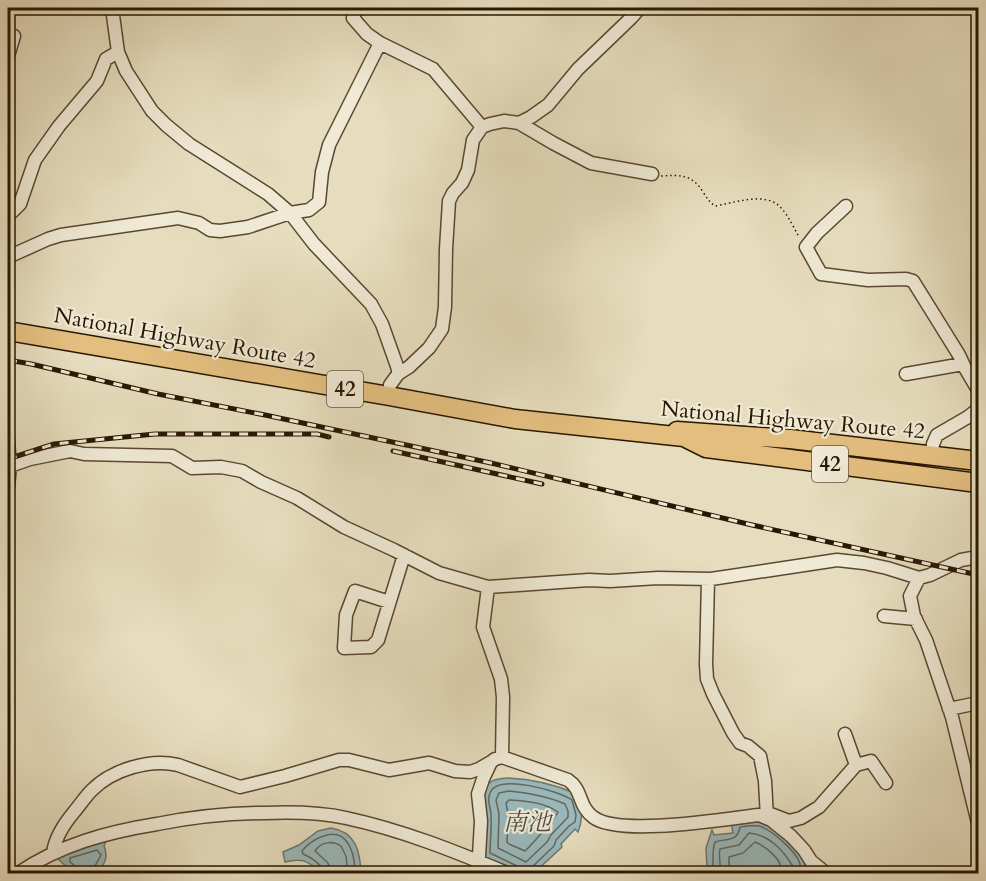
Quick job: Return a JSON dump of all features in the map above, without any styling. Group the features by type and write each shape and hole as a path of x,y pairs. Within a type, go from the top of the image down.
{"highway":[{"name":"National Highway Route 42","path":"8,331 514,419 684,437 706,448 978,483"},
{"name":"National Highway Route 42","path":"604,429 697,431 799,440 935,461 978,461"},
{"path":"684,437 935,461 978,471"}],"street":[{"path":"112,8 118,52 126,71 152,111 189,144 268,194 290,213 314,244 371,304 382,324 398,374"},
{"path":"357,8 353,18 356,23 380,44 433,69 482,127"},
{"path":"519,123 548,105 578,69 640,8"},
{"path":"8,56 14,36"},
{"path":"8,257 61,235 178,218 199,223 210,230 220,231 248,227 290,213 309,210 319,202 322,172 329,145 380,44"},
{"path":"8,214 20,204 35,160 59,126 97,81 106,59 118,52"},
{"path":"389,396 390,385 398,374 429,348 442,329 449,201 468,171 473,140 482,127 504,121 519,123 591,164 652,174"},
{"path":"846,206 817,233 806,247 821,274 913,281 978,390"},
{"path":"906,374 963,364"},
{"path":"935,461 933,444 937,435 978,409"},
{"path":"8,440 10,466 8,487"},
{"path":"10,466 30,459 70,451 84,454 172,456 192,468 221,467 242,471 297,498 344,527 439,573 488,587 589,579 610,581 658,578 708,579 837,560 872,565 919,578 961,560 978,557"},
{"path":"389,602 355,591 346,615 344,648 371,648 378,640 404,555"},
{"path":"919,578 910,596 916,619 926,640 950,709 978,823"},
{"path":"708,579 707,679 733,733 740,742 760,756 767,815 791,836 811,861 827,873"},
{"path":"479,867 481,821 478,794 483,779 496,759 501,680 483,627 488,587"},
{"path":"884,616 916,619"},
{"path":"950,709 978,703"},
{"path":"845,734 856,765"},
{"path":"53,853 54,843 66,822 93,790 110,776 148,764 168,762 240,787 339,760 389,770 429,763 455,771 470,772 496,759 568,780 578,790 584,808 595,819 616,825 647,827 759,815 789,821 801,818 819,807 856,765 871,761 886,783"},
{"path":"17,873 53,853 119,830 213,815 304,812 355,820 404,834 479,867 509,873"}],"path":[{"path":"652,174 660,176 678,174 695,181 709,203 716,206 764,198 775,202 782,208 806,247"}],"water":[{"name":"南池","path":"508,778 535,781 577,794 581,808 578,832 575,829 561,844 562,847 534,873 519,873 484,858 482,794 492,781"},
{"path":"762,820 799,851 804,859 803,873 703,874 707,867 706,848 712,830 714,835 733,833 731,822"},
{"path":"331,828 346,834 355,844 361,873 319,873 312,865 304,861 285,862 283,852 299,845 318,831"},
{"path":"106,840 105,861 97,873 74,871 56,857"}],"railway":[{"path":"8,360 158,394 491,463 752,525 978,575"},
{"path":"8,459 54,444 155,434 317,434 329,437"},
{"path":"393,451 542,484"}]}
